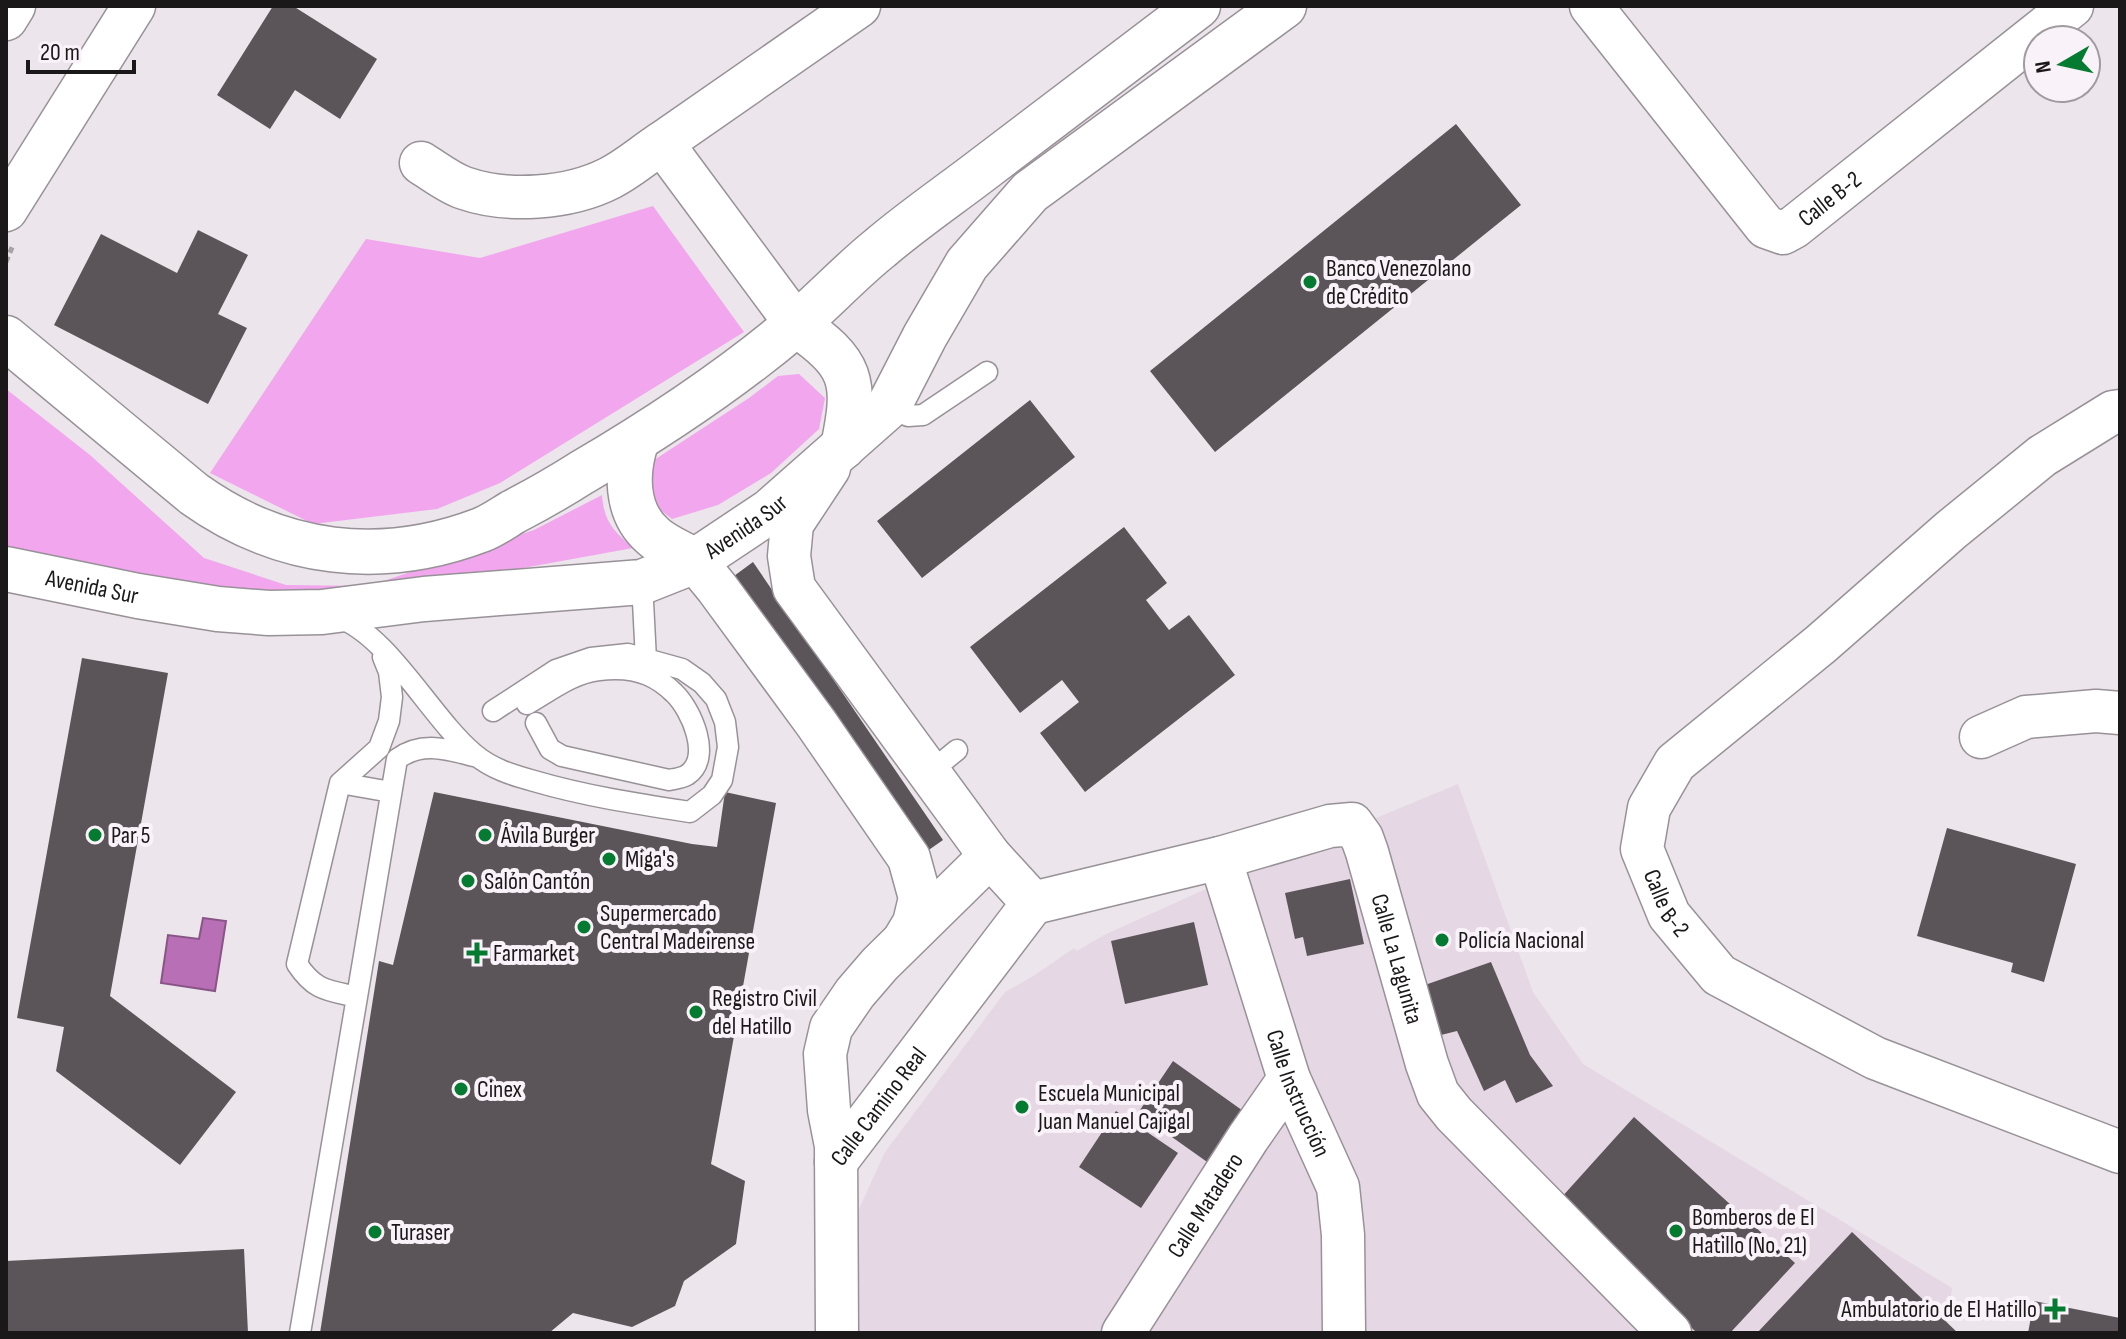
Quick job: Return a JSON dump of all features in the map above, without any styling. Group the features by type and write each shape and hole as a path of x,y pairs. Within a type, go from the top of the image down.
{"street":[{"path":"6,19 14,6"},
{"path":"6,210 134,6"},
{"path":"421,163 462,188 499,195 541,197 576,191 611,178 859,6"},
{"path":"6,338 219,512 276,538 313,548 352,552 389,551 434,544 483,529 637,440 738,371 796,324 879,248 1198,6"},
{"name":"Avenida Sur","path":"6,569 138,596 218,609 269,613 322,612 424,599 642,582 695,561 770,511 889,406 967,264 1030,192 1284,6"},
{"name":"Calle B-2","path":"1591,6 1766,227 1783,233 2072,6"},
{"path":"662,143 796,324 831,351 851,388 851,410 843,447 792,524 789,556 794,588 943,761 990,856 1033,903"},
{"name":"Calle B-2","path":"2120,411 2113,412 2042,456 1951,530 1821,644 1675,763 1649,808 1642,849 1669,915 1719,975 1875,1058 2120,1152"},
{"path":"637,440 629,474 635,510 652,536 695,561"},
{"name":"Calle Camino Real","path":"695,561 800,700 909,858 920,898 914,923 904,939"},
{"path":"1981,737 2026,717 2096,711 2120,713"},
{"name":"Calle La Lagunita","path":"1033,903 1220,858 1330,826 1352,824 1367,852 1438,1094 1454,1114 1670,1333"},
{"name":"Calle Camino Real","path":"836,1162 825,1054 831,1028 855,993 904,939 990,856"},
{"name":"Calle Instrucción","path":"1220,858 1289,1079 1338,1187 1343,1235 1344,1333"},
{"name":"Calle Camino Real","path":"836,1162 1033,903"},
{"name":"Calle Matadero","path":"1123,1333 1289,1079"},
{"path":"836,1162 837,1333"}],"lane":[{"path":"889,406 908,416 923,415 987,372"},
{"path":"642,582 646,660"},
{"path":"322,612 350,622 379,645 455,736 476,756 501,772 572,793 690,812 712,795 722,780 728,747 725,722 716,699 702,683 682,669 628,654 591,658 556,670 500,714 577,675 601,669 646,674 676,694 694,724 700,753 697,764 687,775 669,780 562,756 550,749 536,723"},
{"path":"357,997 321,988 308,980 297,964 340,783 379,748 389,721 392,697 389,672 379,645"},
{"path":"300,1333 397,759 408,751 436,748 476,756"},
{"path":"536,782 562,756"},
{"path":"340,783 391,792"}],"shaded area":[{"path":"653,206 744,332 500,483 437,509 313,524 210,473 366,239 480,258"},
{"path":"799,374 825,398 819,429 771,473 718,505 672,519 650,502 648,464 778,376"},
{"path":"6,389 90,455 204,558 286,585 369,586 534,530 602,495 611,525 633,548 379,594 293,598 6,562"},
{"path":"1458,784 1533,992 1583,1064 1952,1288 1946,1333 855,1333 854,1220 885,1152 1005,992 1074,948 1077,951 1104,935 1217,884"},
{"path":"203,918 226,921 215,991 161,983 168,935 199,939"}],"building":[{"path":"273,6 293,6 377,59 340,119 295,90 270,129 217,95"},
{"path":"1456,124 1521,205 1215,452 1150,371"},
{"path":"198,230 248,255 218,314 247,328 208,404 54,325 101,234 177,273"},
{"path":"1030,400 1075,457 922,578 877,521"},
{"path":"1124,527 1167,583 1146,600 1169,630 1189,615 1235,675 1085,792 1040,733 1079,702 1062,680 1020,713 970,647"},
{"path":"753,562 943,840 923,854 734,576"},
{"name":"Par 5","path":"82,658 168,673 110,996 236,1092 180,1165 56,1071 64,1027 17,1018"},
{"path":"434,792 717,847 725,792 776,803 711,1164 745,1181 736,1244 684,1281 675,1306 632,1327 573,1313 549,1333 320,1333 379,961 393,965"},
{"path":"1947,828 2076,864 2044,982 2011,972 2013,963 1917,936"},
{"path":"1350,879 1364,944 1307,956 1303,937 1295,939 1285,893"},
{"path":"1194,922 1208,985 1125,1004 1111,941"},
{"path":"1491,962 1530,1055 1553,1086 1516,1103 1505,1080 1484,1091 1457,1031 1433,1037 1422,986"},
{"path":"1173,1061 1246,1113 1210,1164 1138,1113"},
{"path":"1116,1111 1178,1153 1141,1208 1079,1167"},
{"name":"Bomberos de El Hatillo (No. 21)","path":"1634,1117 1795,1263 1730,1333 1697,1333 1560,1199"},
{"path":"1852,1232 1958,1333 1757,1333"},
{"path":"244,1249 248,1333 6,1333 6,1261"},
{"name":"Ambulatorio de El Hatillo","path":"2034,1301 2120,1318 2120,1333 2028,1333"}],"place":[{"name":"Banco Venezolano de Crédito","path":"1310,282"},
{"name":"Par 5","path":"95,835"},
{"name":"Ávila Burger","path":"485,835"},
{"name":"Miga's","path":"609,859"},
{"name":"Salón Cantón","path":"468,881"},
{"name":"Supermercado Central Madeirense","path":"584,927"},
{"name":"Policía Nacional","path":"1442,940"},
{"name":"Farmarket","path":"477,953"},
{"name":"Registro Civil del Hatillo","path":"696,1012"},
{"name":"Cinex","path":"461,1089"},
{"name":"Escuela Municipal Juan Manuel Cajigal","path":"1022,1107"},
{"name":"Bomberos de El Hatillo (No. 21)","path":"1676,1231"},
{"name":"Turaser","path":"375,1232"},
{"name":"Ambulatorio de El Hatillo","path":"2055,1309"}]}
